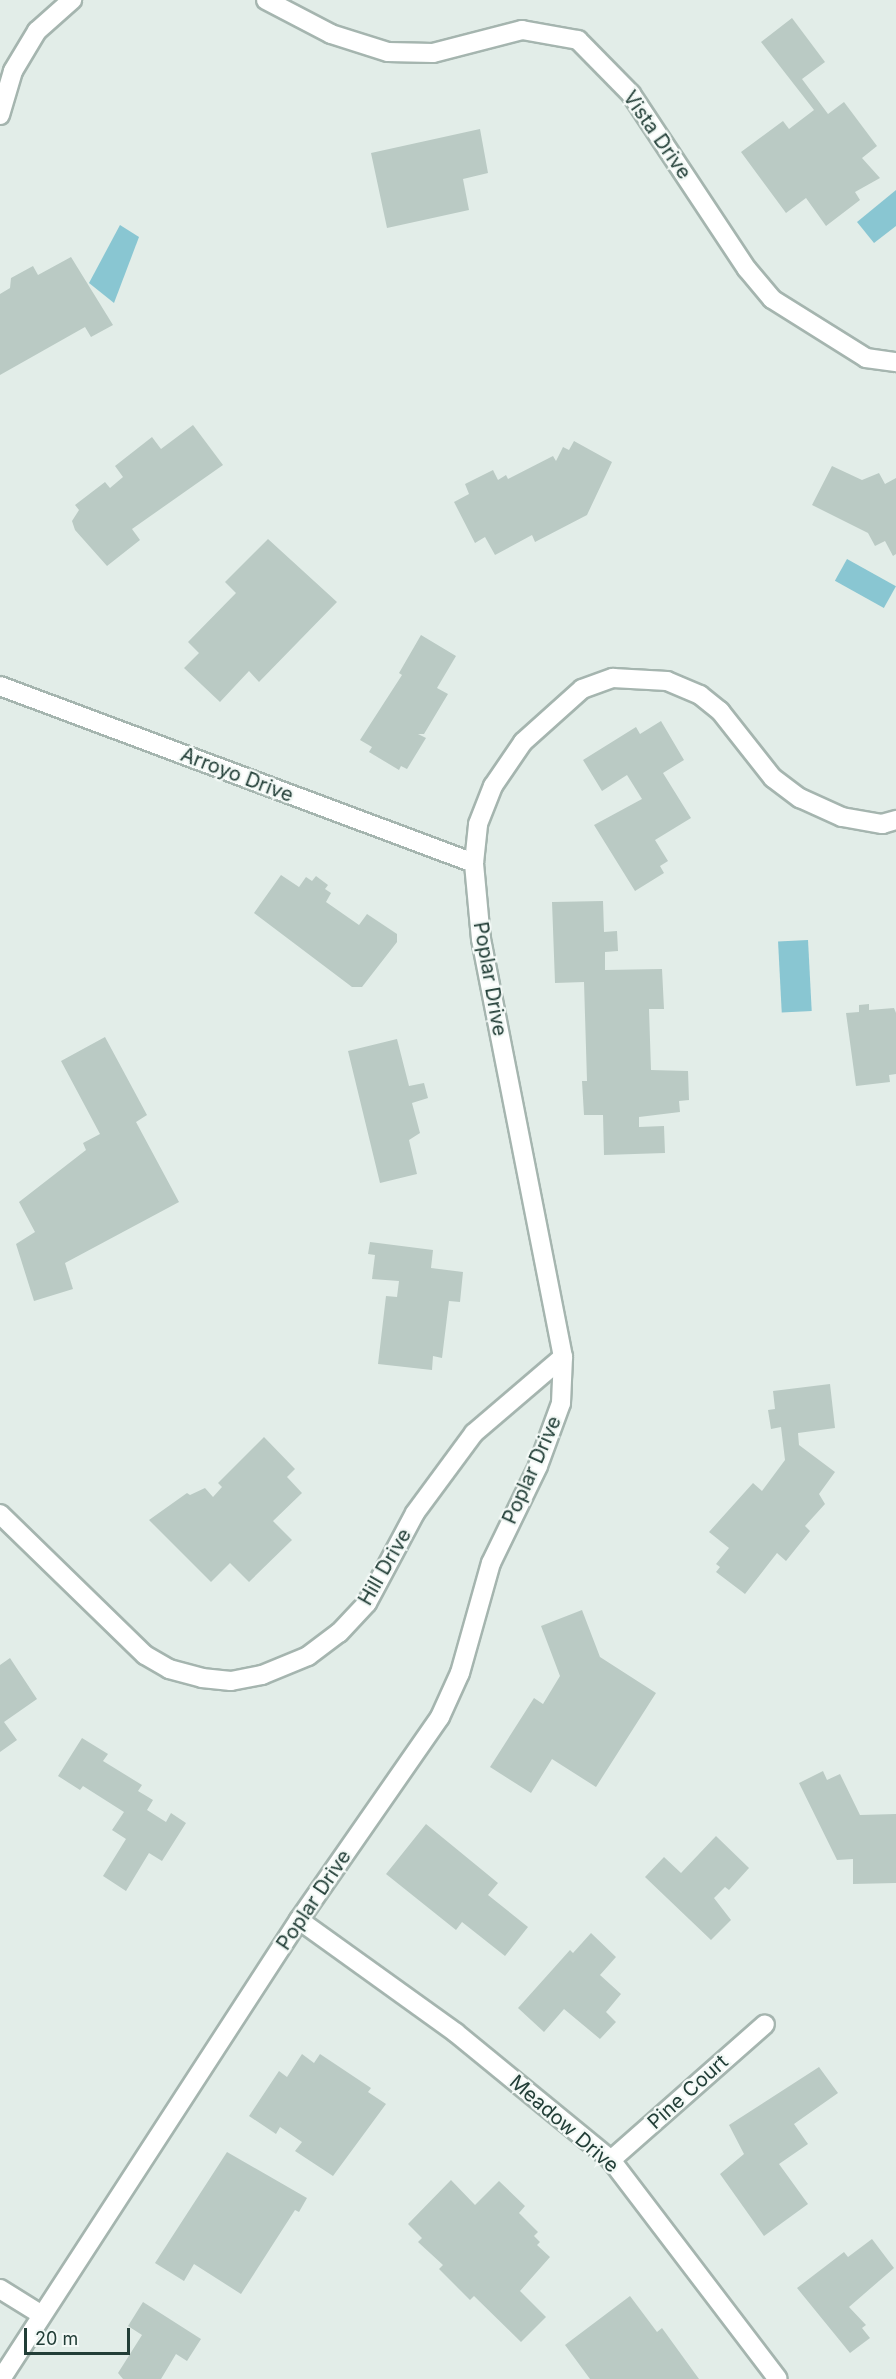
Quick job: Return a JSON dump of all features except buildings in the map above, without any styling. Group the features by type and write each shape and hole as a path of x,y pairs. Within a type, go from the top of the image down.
{"street":[{"path":"0,115 13,71 37,31 72,0"},
{"name":"Vista Drive","path":"266,0 331,34 388,52 433,53 522,30 578,40 631,94 747,269 772,299 866,358 896,362"},
{"name":"Poplar Drive","path":"1,2379 299,1920 440,1717 460,1673 491,1563 538,1466 561,1403 563,1357 481,939 474,863 478,824 489,796 523,742 582,689 613,678 667,681 700,695 720,711 773,778 800,798 842,817 882,824 896,820"},
{"name":"Arroyo Drive","path":"0,686 474,863"},
{"name":"Hill Drive","path":"0,1514 145,1655 169,1670 231,1682 262,1676 308,1656 339,1634 367,1603 415,1513 474,1433 563,1357"},
{"name":"Meadow Drive","path":"299,1920 456,2034 611,2160 777,2379"},
{"name":"Pine Court","path":"611,2160 765,2024"},
{"path":"0,2289 42,2315"}],"water":[{"path":"896,190 896,226 874,243 857,222"},
{"path":"120,225 139,237 114,303 89,283"},
{"path":"847,559 896,586 884,608 835,581"},
{"path":"808,940 812,1011 782,1012 778,942"}]}
